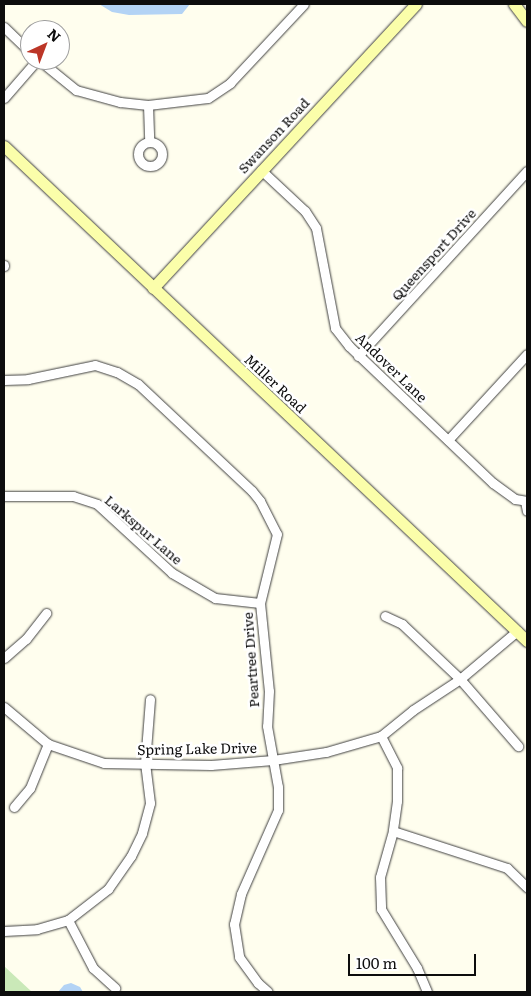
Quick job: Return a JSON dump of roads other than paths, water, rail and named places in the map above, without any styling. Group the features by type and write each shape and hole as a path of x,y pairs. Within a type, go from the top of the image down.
{"street":[{"path":"51,70 76,90 120,102 148,105 208,98 230,82 304,4"},
{"name":"Swanson Road","path":"153,288 416,4"},
{"path":"514,4 527,21"},
{"path":"4,27 20,42"},
{"path":"4,98 29,70"},
{"path":"148,105 149,142"},
{"name":"Miller Road","path":"4,146 527,641"},
{"name":"Andover Lane","path":"261,170 305,210 316,228 335,328 358,356 493,483 515,499 526,501 527,511"},
{"name":"Queensport Drive","path":"358,356 527,171"},
{"path":"448,440 527,354"},
{"name":"Peartree Drive","path":"4,380 28,379 95,365 117,372 138,384 260,501 277,534 260,603 270,691 267,726 278,787 278,810 241,894 234,924 239,957 258,983 268,992"},
{"name":"Larkspur Lane","path":"4,496 73,496 97,504 172,573 215,598 260,603"},
{"path":"4,658 26,639 46,613"},
{"path":"385,616 402,624 460,679 518,746"},
{"name":"Spring Lake Drive","path":"4,708 48,744 104,763 211,765 273,760 326,752 381,736 413,710 460,679 517,630"},
{"path":"4,931 37,929 68,920 108,889 131,856 142,832 150,803 145,763 150,698"},
{"path":"381,736 397,768 397,801 393,831 380,877 381,909 417,968 427,992"},
{"path":"14,807 30,788 48,744"},
{"path":"393,831 507,868 527,887"},
{"path":"68,920 93,968 115,988"}],"water":[{"path":"99,4 190,4 182,14 129,15 112,12"},
{"path":"71,983 80,987 83,992 58,992 64,985"}]}
